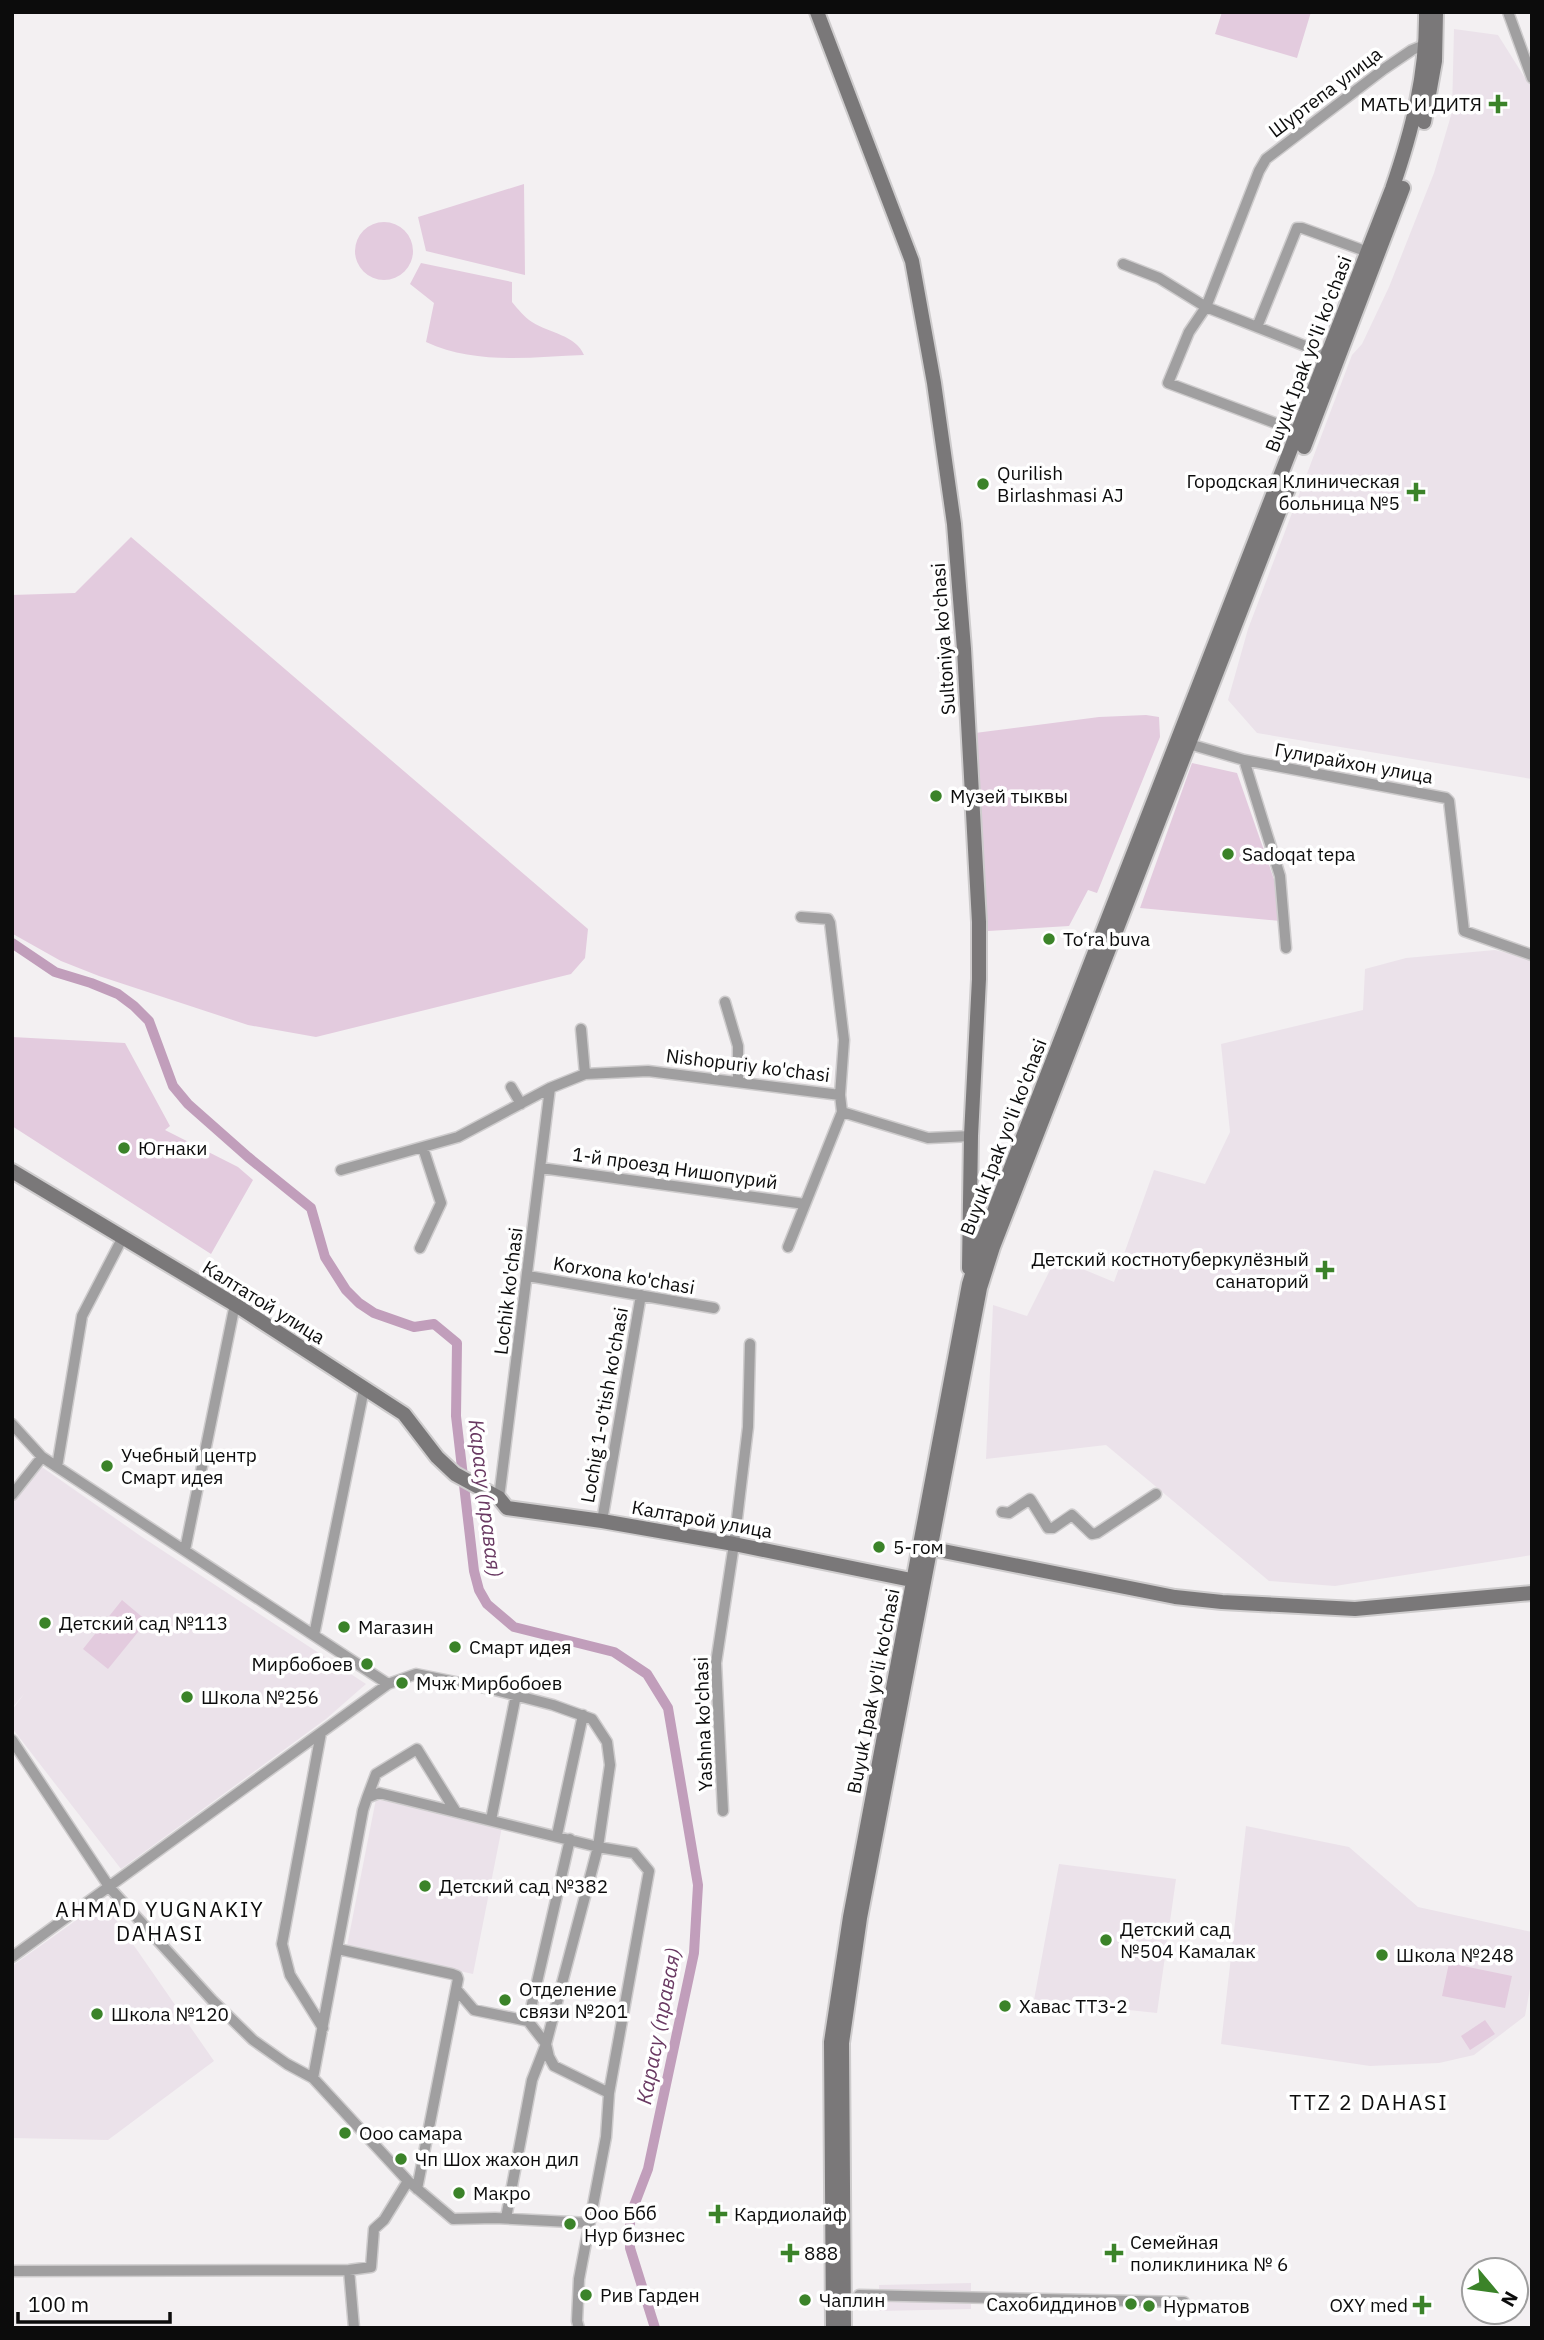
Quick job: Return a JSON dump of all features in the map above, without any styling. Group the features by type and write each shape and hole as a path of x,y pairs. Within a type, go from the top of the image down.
{"main road":[{"name":"Sultoniya ko'chasi","path":"817,12 912,261 926,330 950,499 964,649 979,922 969,1284"},
{"name":"Buyuk Ipak yo'li ko'chasi","path":"844,2328 842,2043 860,1918 969,1284 982,1242 1402,191 1427,110 1431,43 1426,12"},
{"name":"Buyuk Ipak yo'li ko'chasi","path":"925,1547 983,1277 1392,189 1413,125 1436,12"},
{"name":"Калтатой улица","path":"12,1171 235,1304 404,1414 437,1457 455,1474 477,1488"},
{"name":"Калтарой улица","path":"477,1488 499,1499 507,1508 734,1544 919,1581"},
{"path":"925,1547 1175,1597 1222,1602 1355,1609 1532,1593"},
{"name":"Buyuk Ipak yo'li ko'chasi","path":"833,2328 831,2042 850,1917 919,1581"}],"street":[{"path":"1508,12 1532,78"},
{"name":"Шуртепа улица","path":"1299,432 1168,383 1189,332 1206,307 1266,159 1384,69 1431,43"},
{"path":"1257,327 1297,228 1368,252"},
{"path":"1123,264 1159,278 1206,307 1328,355"},
{"path":"1184,742 1244,760"},
{"name":"Гулирайхон улица","path":"1286,948 1280,876 1244,760 1446,798 1449,802 1464,931 1532,955"},
{"path":"801,918 828,919 830,923 844,1040 841,1095"},
{"path":"725,1002 738,1046 738,1081"},
{"path":"581,1029 585,1074"},
{"name":"Nishopuriy ko'chasi","path":"341,1170 458,1137 550,1088 585,1074 648,1071 841,1095 842,1112"},
{"path":"511,1087 521,1104"},
{"name":"Lochik ko'chasi","path":"499,1499 550,1088"},
{"path":"788,1247 842,1112 928,1138 971,1136"},
{"path":"420,1248 441,1203 423,1148"},
{"name":"1-й проезд Нишопурий","path":"541,1168 805,1204"},
{"path":"57,1467 82,1316 123,1237"},
{"name":"Korxona ko'chasi","path":"527,1276 714,1308"},
{"name":"Lochig 1-o'tish ko'chasi","path":"602,1521 641,1295"},
{"path":"185,1550 235,1304"},
{"name":"Yashna ko'chasi","path":"723,1811 716,1663 748,1427 750,1344"},
{"path":"314,1635 364,1389"},
{"path":"12,1424 43,1457 57,1467 388,1684"},
{"path":"12,1495 43,1457"},
{"path":"1002,1512 1009,1513 1030,1499 1048,1528 1053,1528 1072,1516 1092,1534 1156,1494"},
{"path":"12,1957 388,1684 416,1674 553,1704 592,1719 607,1742 610,1765 598,1847 546,2044 532,2080 506,2218"},
{"path":"491,1820 516,1695"},
{"path":"557,1835 583,1716"},
{"path":"321,1733 282,1944 290,1975 323,2028"},
{"path":"12,1740 110,1888 212,2000 253,2040 313,2078 417,2189 453,2219 506,2218 589,2223"},
{"path":"313,2078 363,1810 376,1774 417,1749 456,1812"},
{"path":"368,1798 379,1793 598,1847 634,1853 649,1871 609,2093 606,2137 579,2278 579,2328"},
{"path":"528,2021 570,1839"},
{"path":"338,1949 457,1976 417,2189"},
{"path":"456,1989 474,2010 528,2021 546,2044 554,2066 609,2093"},
{"path":"12,2271 349,2270 371,2267 373,2229 384,2220 408,2181"},
{"path":"349,2270 354,2328"},
{"path":"859,2295 1184,2302"}],"shaded area":[{"path":"1222,12 1311,12 1297,58 1215,34"},
{"name":"Городская Клиническая больница №5","path":"1454,29 1498,35 1527,81 1532,84 1532,779 1257,733 1228,700 1248,629 1352,355 1362,344 1389,287 1434,173 1452,112"},
{"path":"524,184 525,275 426,251 418,217"},
{"path":"384,222 405,230 413,251 405,272 384,280 363,272 355,251 363,230"},
{"path":"421,263 512,282 512,302 524,315 539,326 575,343 584,355 484,357 464,354 426,342 434,303 410,284"},
{"path":"131,537 588,929 585,958 571,974 316,1037 248,1025 99,976 61,961 13,934 12,595 75,593"},
{"path":"1099,717 1159,717 1160,737 1097,893 1088,890 1069,926 988,931 975,733"},
{"path":"1192,763 1237,773 1276,885 1280,921 1140,908"},
{"name":"Детский костнотуберкулёзный санаторий","path":"1495,950 1532,959 1532,1555 1335,1586 1269,1581 1106,1445 986,1459 993,1305 1027,1316 1056,1258 1114,1282 1154,1170 1205,1184 1230,1132 1221,1044 1363,1010 1365,969 1406,958"},
{"name":"Югнаки","path":"12,1037 125,1043 170,1126 165,1130 238,1167 253,1180 211,1254 12,1126"},
{"name":"Школа №256","path":"39,1465 142,1537 366,1684 326,1719 121,1869 12,1728 12,1710 24,1694 12,1708 12,1499"},
{"path":"122,1600 147,1621 108,1669 83,1649"},
{"name":"Детский сад №382","path":"376,1799 502,1827 473,1974 347,1946"},
{"name":"Школа №248","path":"1246,1826 1349,1847 1418,1907 1532,1932 1532,1978 1525,2016 1474,2055 1439,2063 1370,2066 1221,2044"},
{"name":"Детский сад №504 Камалак","path":"1059,1864 1176,1879 1157,2013 1034,2000"},
{"name":"Школа №120","path":"103,1901 214,2061 108,2140 12,2138 12,1966"},
{"path":"1449,1963 1512,1976 1505,2008 1442,1996"},
{"path":"1485,2020 1495,2034 1470,2050 1461,2036"},
{"path":"971,2283 971,2309 880,2311 879,2285"}],"waterway":[{"name":"Карасу (правая)","path":"12,943 55,972 118,994 149,1021 173,1086 188,1104 311,1208 325,1257 346,1290 359,1303 374,1313 414,1327 434,1324 457,1343 456,1416 474,1571 479,1590 487,1604 514,1627 614,1652 647,1674 668,1708 698,1885 694,1953 648,2169 630,2216 630,2248 655,2328"}],"place":[{"name":"МАТЬ И ДИТЯ","path":"1498,104"},
{"name":"Qurilish Birlashmasi AJ","path":"983,484"},
{"name":"Городская Клиническая больница №5","path":"1416,492"},
{"name":"Музей тыквы","path":"936,796"},
{"name":"Sadoqat tepa","path":"1228,854"},
{"name":"To‘ra buva","path":"1049,939"},
{"name":"Югнаки","path":"124,1148"},
{"name":"Детский костнотуберкулёзный санаторий","path":"1325,1270"},
{"name":"Учебный центр Смарт идея","path":"107,1466"},
{"name":"5-гом","path":"879,1547"},
{"name":"Детский сад №113","path":"45,1623"},
{"name":"Магазин","path":"344,1627"},
{"name":"Смарт идея","path":"455,1647"},
{"name":"Мирбобоев","path":"367,1664"},
{"name":"Мчж Мирбобоев","path":"402,1683"},
{"name":"Школа №256","path":"187,1697"},
{"name":"Детский сад №382","path":"425,1886"},
{"name":"Детский сад №504 Камалак","path":"1106,1940"},
{"name":"Школа №248","path":"1382,1955"},
{"name":"Отделение связи №201","path":"505,2000"},
{"name":"Хавас ТТЗ-2","path":"1005,2006"},
{"name":"Школа №120","path":"97,2014"},
{"name":"Ооо самара","path":"345,2133"},
{"name":"Чп Шох жахон дил","path":"401,2159"},
{"name":"Макро","path":"459,2193"},
{"name":"Кардиолайф","path":"718,2214"},
{"name":"Ооо Ббб Нур бизнес","path":"570,2224"},
{"name":"888","path":"790,2253"},
{"name":"Семейная поликлиника № 6","path":"1114,2253"},
{"name":"Рив Гарден","path":"586,2295"},
{"name":"Чаплин","path":"805,2300"},
{"name":"Сахобиддинов","path":"1131,2304"},
{"name":"OXY med","path":"1422,2305"},
{"name":"Нурматов","path":"1149,2306"}],"district":[{"name":"AHMAD YUGNAKIY DAHASI","path":"160,1921"},
{"name":"TTZ 2 DAHASI","path":"1369,2102"}]}
